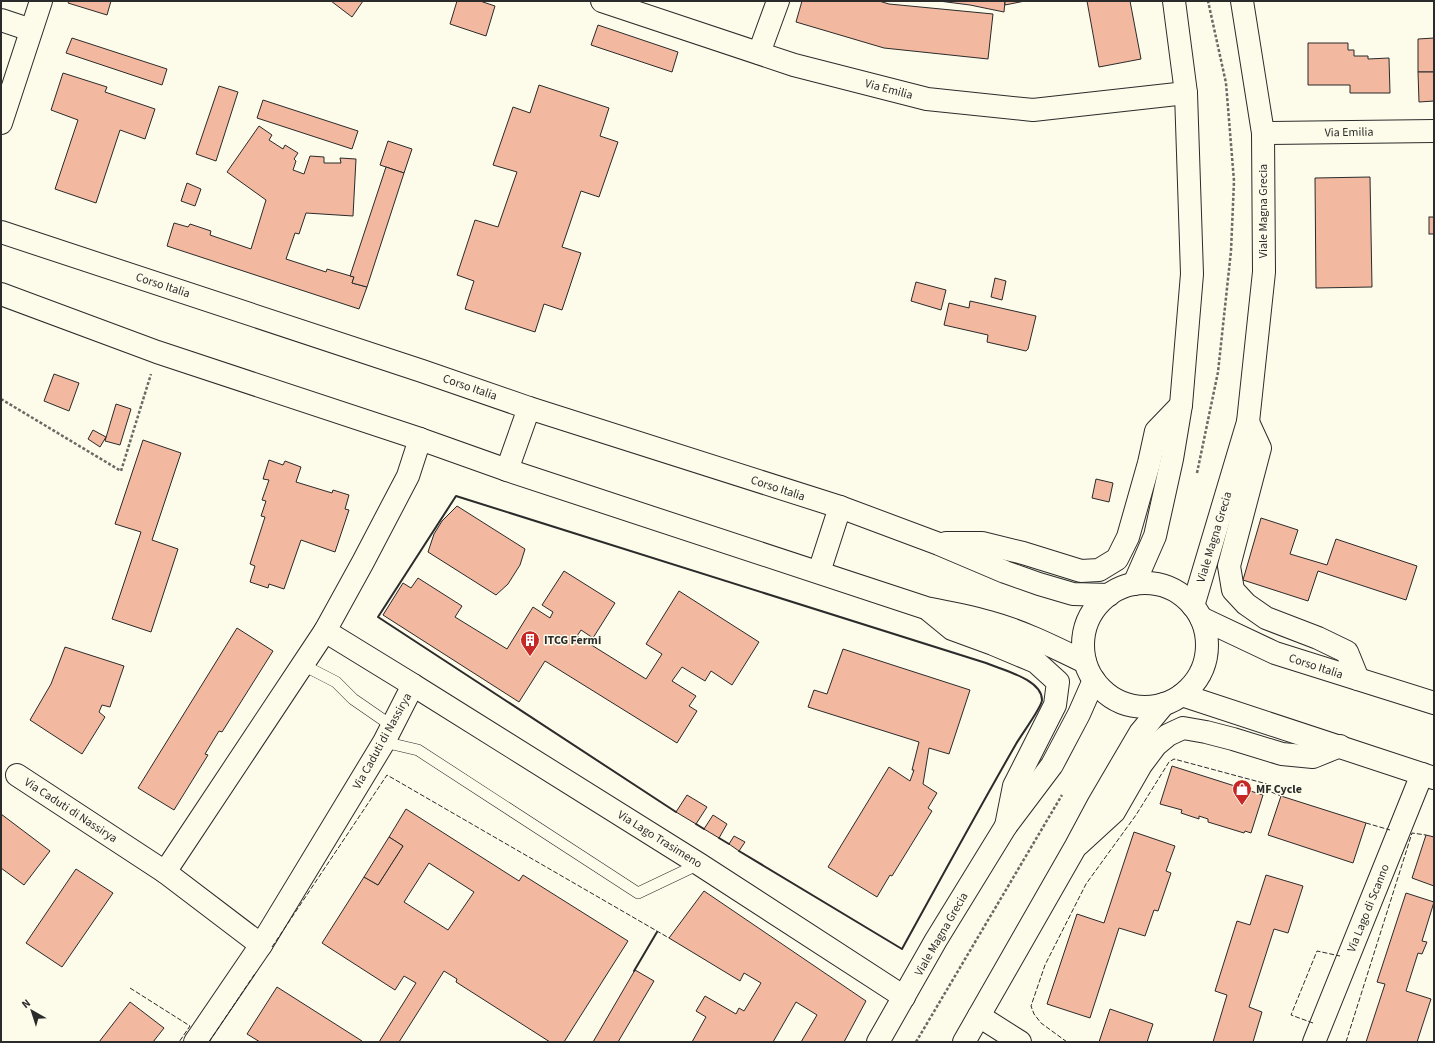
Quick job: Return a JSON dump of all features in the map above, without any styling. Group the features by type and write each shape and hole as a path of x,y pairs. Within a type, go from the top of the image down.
{"street":[{"path":"1,123 41,1"},
{"name":"Via Emilia","path":"602,1 794,65 927,99 1033,110 1186,93"},
{"path":"759,53 778,1"},
{"path":"1134,584 1155,536 1172,458 1181,405 1192,274 1186,93 1174,1"},
{"name":"Viale Magna Grecia","path":"1197,612 1248,422 1264,272 1263,133 1242,1"},
{"path":"1,20 31,30"},
{"name":"Via Emilia","path":"1263,133 1434,131"},
{"name":"Corso Italia","path":"1,232 422,371 529,408 840,507 939,544 1010,573 1066,592 1073,594 1109,595"},
{"path":"1,294 157,352 420,439 507,470 926,608 994,624 1052,645 1090,671 1113,698 1138,707 1173,699 1340,746 1428,776"},
{"name":"Corso Italia","path":"939,544 982,543 1023,553 1081,571 1099,570 1117,559 1128,537 1149,463 1156,431 1181,405"},
{"path":"507,470 529,408"},
{"name":"Viale Magna Grecia","path":"1248,422 1260,448 1229,566 1233,590 1246,604 1266,618 1318,638 1347,652 1358,679"},
{"path":"165,872 325,631 408,476 420,439"},
{"path":"819,572 840,507"},
{"path":"964,1042 1140,733 1173,699 1197,679 1205,660 1207,639 1197,612 1177,592 1156,584 1134,584 1121,588 1109,595 1095,608 1086,625 1083,644 1090,671"},
{"name":"Viale Magna Grecia","path":"926,608 952,630 993,644 1036,662 1058,682 1055,705 1014,786 1006,826"},
{"name":"Corso Italia","path":"1197,612 1275,653 1434,703"},
{"name":"Via Caduti di Nassirya","path":"194,1042 261,945 388,734 413,685 325,631"},
{"name":"Viale Magna Grecia","path":"878,1042 936,940 1006,826 1052,765 1079,714 1090,671"},
{"name":"Via Lago Trasimeno","path":"413,685 699,864 904,997"},
{"path":"1076,846 1114,812 1141,765 1156,745 1168,735 1183,728 1233,739 1282,754 1313,757 1340,746"},
{"name":"Via Caduti di Nassirya","path":"17,775 165,872 261,945"},
{"name":"Via Lago di Scanno","path":"1314,1042 1428,776"},
{"path":"979,1016 1020,1042"}],"lane":[{"path":"303,665 336,682 388,734 418,750 638,893 699,864"}],"path":[{"path":"1208,1 1226,83 1234,181 1231,251 1218,372 1197,473 1231,482"},
{"path":"1,399 121,471 157,352"},
{"path":"916,1042 1064,791"}],"building":[{"path":"69,1 111,1 107,15 68,3"},
{"path":"331,1 363,1 352,17"},
{"path":"457,1 480,1 495,6 486,36 450,24"},
{"path":"802,1 879,1 889,4 993,14 988,59 884,48 796,22"},
{"path":"939,1 1005,1 1004,12 970,5"},
{"path":"1005,1 1025,1 1005,5"},
{"path":"1087,1 1130,1 1141,59 1099,67"},
{"path":"598,25 678,52 672,72 591,45"},
{"path":"72,38 167,69 162,85 66,53"},
{"path":"1434,38 1434,72 1418,72 1418,39"},
{"path":"1308,43 1348,43 1348,50 1354,50 1354,56 1368,56 1368,59 1389,58 1390,93 1350,93 1350,85 1308,85"},
{"path":"1418,72 1434,72 1434,101 1419,102"},
{"path":"63,73 107,87 105,92 155,109 145,139 120,130 96,203 55,189 78,120 51,110"},
{"path":"539,85 609,108 600,136 618,142 599,197 581,191 562,247 581,253 562,310 544,304 535,332 465,309 474,281 457,275 475,220 498,227 517,172 493,165 513,107 530,113"},
{"path":"219,86 238,92 216,161 196,154"},
{"path":"263,100 358,131 352,149 257,118"},
{"path":"259,126 272,135 269,140 283,149 285,145 298,153 294,159 296,161 293,170 304,174 310,156 324,157 324,163 341,163 340,158 356,159 353,216 306,213 299,234 295,233 286,259 326,272 327,269 354,277 352,283 367,287 359,309 167,246 174,223 188,227 190,224 211,231 210,235 251,249 266,200 227,172"},
{"path":"388,141 412,149 404,173 380,165"},
{"path":"386,167 404,173 367,287 352,283 354,277 350,276"},
{"path":"1370,177 1372,287 1316,288 1315,178"},
{"path":"187,183 201,189 195,206 181,201"},
{"path":"1429,217 1434,217 1434,234 1429,234"},
{"path":"995,278 1006,281 1002,300 991,297"},
{"path":"916,282 946,290 941,310 911,301"},
{"path":"970,301 1036,316 1028,349 1026,351 987,342 988,335 944,325 949,303 969,308"},
{"path":"54,374 79,383 69,411 44,401"},
{"path":"116,404 131,409 120,445 105,441"},
{"path":"93,430 106,437 100,447 88,439"},
{"path":"143,440 181,453 152,540 178,549 151,632 112,619 141,532 115,524"},
{"path":"269,460 283,465 285,461 301,467 296,482 332,493 333,490 349,495 345,509 349,510 335,552 301,540 284,589 269,584 268,588 250,582 255,566 250,564 265,517 261,516 266,501 262,500 269,480 263,479"},
{"path":"1096,479 1113,483 1109,502 1092,498"},
{"path":"457,506 525,549 520,565 508,584 496,595 428,552 434,534 442,521"},
{"path":"1261,518 1298,530 1290,554 1327,565 1336,539 1417,566 1406,600 1318,571 1308,601 1243,580"},
{"name":"ITCG Fermi","path":"564,571 615,603 593,638 581,630 577,636 646,679 662,654 646,644 679,591 759,642 732,685 711,671 705,681 682,667 672,681 696,696 689,706 697,711 677,743 545,661 519,702 383,615 403,583 411,588 418,578 462,606 455,617 507,649 533,607 550,618 553,612 542,605"},
{"path":"237,628 273,651 222,732 219,731 205,754 208,755 174,810 138,788"},
{"path":"65,647 124,666 110,707 102,705 99,712 105,717 82,754 30,720 51,684"},
{"path":"843,649 970,690 949,754 929,748 923,784 937,793 928,808 932,811 892,876 890,875 877,897 828,867 889,767 910,781 914,770 912,770 919,742 808,707 814,690 827,694"},
{"path":"1172,766 1263,795 1251,833 1245,831 1244,833 1208,822 1208,819 1199,816 1199,819 1181,813 1182,810 1160,804"},
{"path":"687,795 707,807 696,824 676,812"},
{"path":"1281,796 1366,823 1353,863 1268,835"},
{"path":"406,809 519,881 523,875 628,941 564,1042 550,1042 456,982 457,979 444,971 399,1042 379,1042 416,983 404,976 395,990 322,943 364,877 378,885 403,846 389,837","holes":["429,863 474,892 448,930 404,902"]},
{"path":"1,814 50,851 24,885 1,868"},
{"path":"713,815 727,824 719,838 704,829"},
{"path":"1134,832 1175,846 1166,871 1171,873 1158,911 1154,910 1145,936 1119,928 1090,1018 1047,1004 1077,914 1104,923"},
{"path":"1426,835 1434,837 1434,886 1412,878"},
{"path":"734,836 745,842 739,851 729,844"},
{"path":"389,837 403,846 378,885 364,877"},
{"path":"76,869 113,893 62,967 26,943"},
{"path":"1266,875 1303,886 1288,933 1274,929 1249,1007 1262,1012 1253,1042 1213,1042 1227,995 1215,991 1237,921 1250,925"},
{"path":"704,891 866,1001 844,1042 801,1042 817,1015 796,1002 773,1042 692,1042 706,1017 696,1011 705,996 736,1014 739,1008 744,1011 761,983 744,973 740,981 669,938"},
{"path":"1406,893 1434,902 1422,941 1427,942 1422,954 1418,953 1406,991 1431,999 1417,1042 1366,1042 1385,984 1377,982"},
{"path":"635,970 654,981 618,1042 593,1042"},
{"path":"277,987 362,1041 260,1042 247,1034"},
{"path":"130,1002 164,1028 153,1042 99,1042"},
{"path":"1110,1009 1153,1024 1147,1042 1099,1042"}],"fence":[{"path":"1067,1042 1041,1023 1034,1014 1031,1006 1045,965 1086,884 1136,815 1169,762 1174,759 1267,784 1266,790 1281,796"},
{"path":"272,947 387,775 669,938"},
{"path":"1366,823 1390,830"},
{"path":"1346,1042 1412,833 1426,835"},
{"path":"1313,1023 1291,1015 1317,951 1340,956"},
{"path":"209,1042 256,972"},
{"path":"130,988 190,1026 179,1042"}],"wall":[{"path":"676,812 378,617 456,496 986,663 1020,676 1036,686 1040,693 1042,700 1039,709 1001,770 902,949 739,851"},
{"path":"696,824 704,829"},
{"path":"719,838 729,844"},
{"path":"634,971 657,932"}],"place":[{"name":"ITCG Fermi","path":"530,657"},
{"name":"MF Cycle","path":"1242,806"}]}
